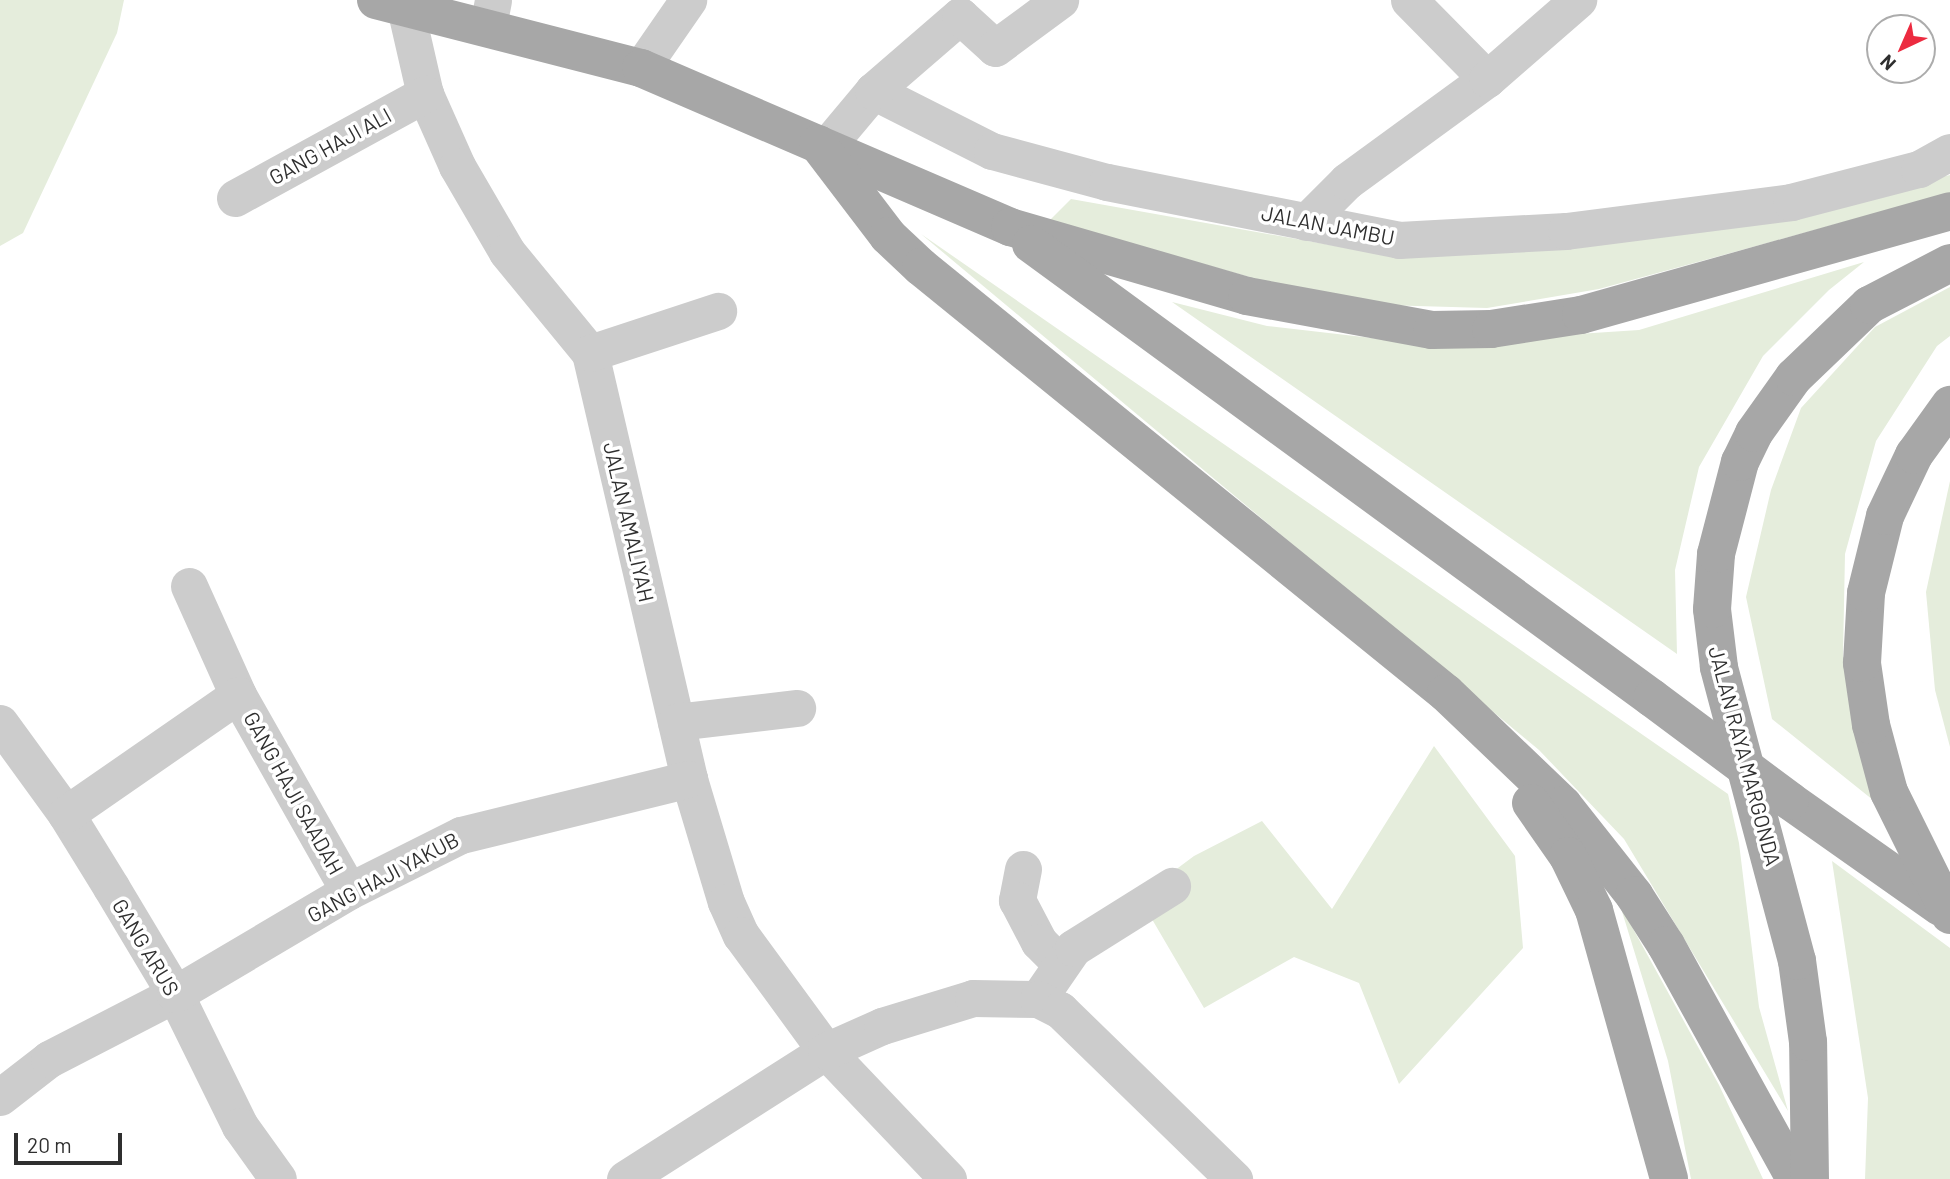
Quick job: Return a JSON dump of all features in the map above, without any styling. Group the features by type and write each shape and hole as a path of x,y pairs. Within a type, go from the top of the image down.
{"main road":[{"path":"391,3 491,13 566,46 641,68 820,143 1010,228 1154,272 1286,305 1432,331 1491,329 1581,315 1950,211"},
{"path":"820,143 888,236 921,267 1366,626 1510,752 1597,846 1666,945 1795,1179"},
{"path":"1010,228 1790,801 1950,915"},
{"name":"JALAN RAYA MARGONDA","path":"1810,1179 1808,1042 1797,961 1719,667 1712,609 1716,554 1740,462 1754,433 1794,377 1869,305 1950,262"},
{"path":"1950,405 1913,455 1885,516 1866,593 1862,663 1871,725 1889,792 1912,847 1950,915"},
{"path":"1366,626 1545,818 1568,856 1594,910 1669,1179"}],"street":[{"path":"641,68 688,0"},
{"path":"820,143 873,91 960,16 995,48 1060,0"},
{"path":"1409,0 1487,79"},
{"path":"1306,222 1347,181 1487,79 1578,0"},
{"name":"JALAN AMALIYAH","path":"391,3 425,94 457,166 502,243 590,353 688,779 726,902 741,935 826,1051 948,1179"},
{"name":"JALAN JAMBU","path":"873,91 992,151 1107,182 1399,240 1566,231 1791,202 1919,169 1950,152"},
{"name":"GANG HAJI ALI","path":"235,198 425,94"},
{"path":"590,353 718,311"},
{"path":"189,586 238,695"},
{"name":"GANG HAJI SAADAH","path":"66,814 238,695 349,891"},
{"path":"676,722 797,708"},
{"name":"GANG ARUS","path":"0,723 66,814 175,994 240,1126 278,1179"},
{"name":"GANG HAJI YAKUB","path":"0,1097 49,1059 175,994 349,891 461,835 688,779"},
{"path":"1023,869 1017,900 1039,942 1060,963"},
{"path":"1038,999 1060,963 1073,948 1172,886"},
{"path":"625,1179 826,1051 882,1026 973,998 1038,999 1080,1026 1159,1111 1234,1179"}],"green space":[{"path":"0,0 124,0 117,33 23,233 0,246"},
{"path":"1950,175 1950,193 1599,289 1487,308 1346,304 1049,221 1071,199 1364,251 1512,253 1799,211"},
{"path":"921,234 1728,794 1739,843 1759,1007 1788,1111 1624,839 1539,750"},
{"path":"1864,262 1829,290 1763,356 1699,467 1675,570 1677,654 1172,302 1267,326 1424,344 1639,330"},
{"path":"1950,287 1950,336 1937,346 1876,441 1845,554 1843,655 1873,800 1772,719 1746,597 1771,490 1801,408 1875,327"},
{"path":"1950,481 1950,747 1935,690 1926,592"},
{"path":"1434,746 1515,856 1523,948 1399,1084 1359,983 1294,957 1204,1008 1139,897 1194,856 1262,821 1332,909"},
{"path":"1832,861 1950,948 1950,1179 1865,1179 1868,1098"},
{"path":"1620,905 1719,1085 1763,1179 1691,1179 1668,1061"}]}
